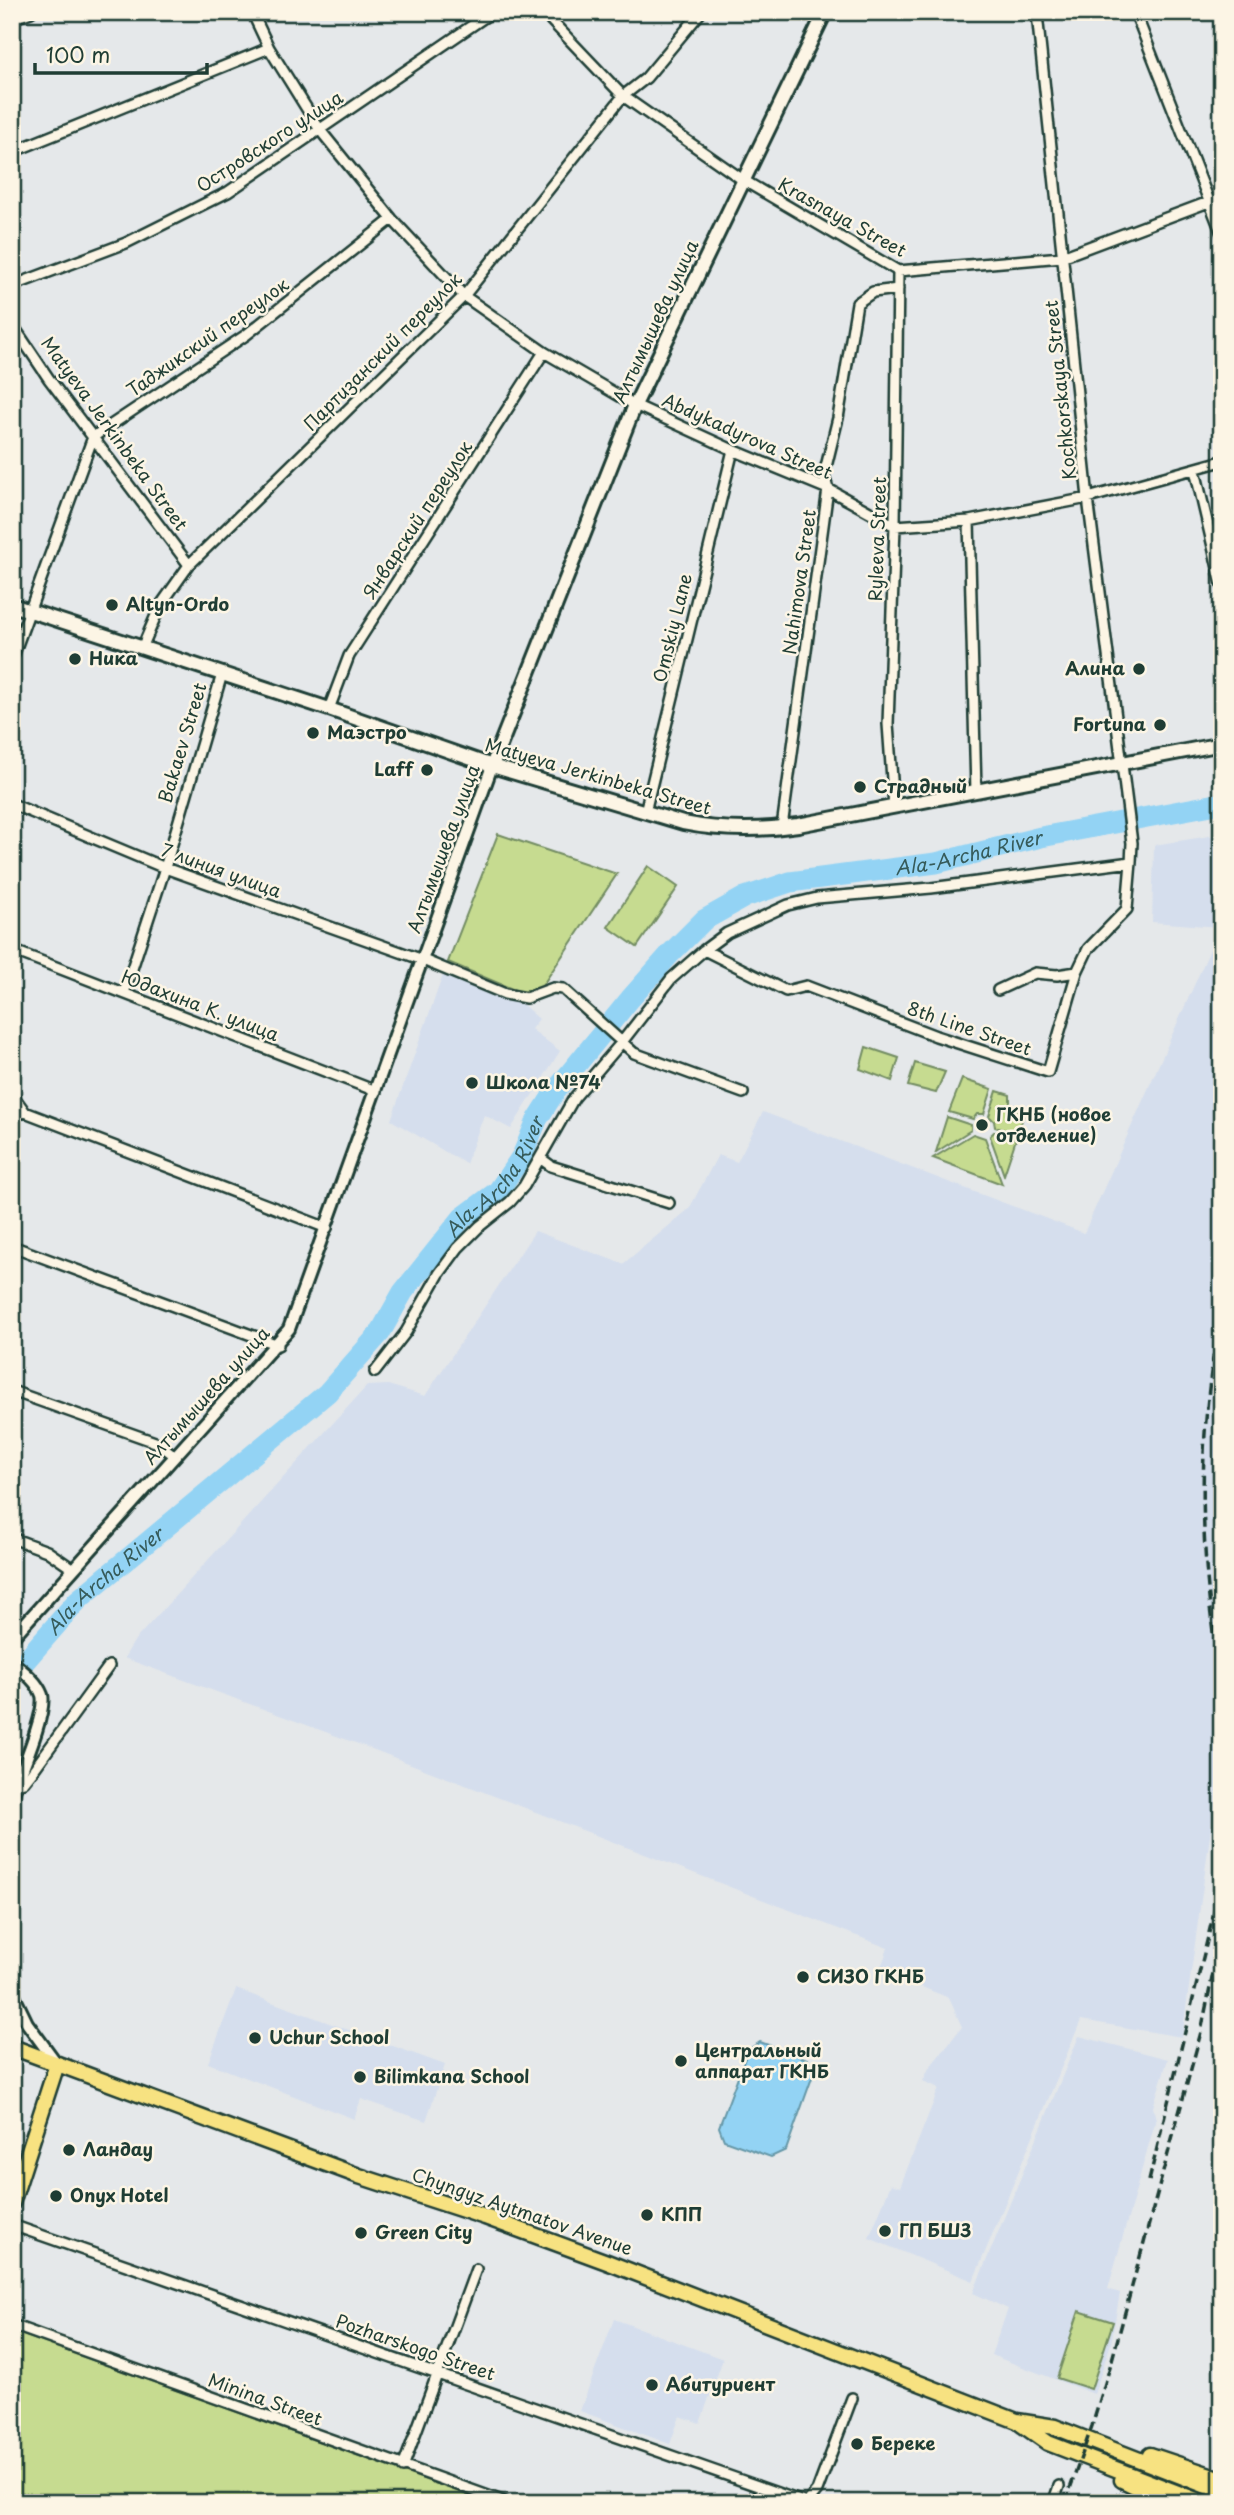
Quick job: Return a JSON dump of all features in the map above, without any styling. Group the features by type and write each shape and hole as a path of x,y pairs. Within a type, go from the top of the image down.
{"main road":[{"name":"Алтымышева улица","path":"492,766 635,405 825,12"},
{"name":"Bakaev Street","path":"12,606 222,674"},
{"name":"Matyeva Jerkinbeka Street","path":"222,674 492,766 645,812 707,828 748,831 894,807 1222,744"},
{"name":"Chyngyz Aytmatov Avenue","path":"12,2047 359,2176 485,2217 607,2262 1017,2421 1055,2427 1222,2492"},
{"path":"12,2203 16,2181 57,2064"},
{"name":"Chyngyz Aytmatov Avenue","path":"1017,2421 1048,2443 1204,2503"},
{"path":"1104,2446 1135,2450 1222,2479"},
{"path":"1098,2463 1123,2481 1170,2503"}],"street":[{"path":"12,19 31,12"},
{"name":"Abdykadyrova Street","path":"252,12 269,48 320,130 392,219 464,296 544,352 635,405 733,450 828,489 895,526"},
{"name":"Островского улица","path":"12,286 126,243 228,192 492,12"},
{"name":"Krasnaya Street","path":"544,12 623,96 743,180 898,271 1062,257 1222,197"},
{"name":"Партизанский переулок","path":"142,648 160,606 189,565 464,296 623,96 646,78 701,12"},
{"path":"1135,12 1222,234"},
{"name":"Kochkorskaya Street","path":"1035,13 1088,498 1127,801"},
{"path":"12,152 269,48"},
{"name":"Таджикский переулок","path":"93,437 246,335 392,219"},
{"name":"Ryleeva Street","path":"894,807 888,724 895,526 898,271"},
{"name":"Nahimova Street","path":"782,827 828,489 824,475 838,418 857,303 873,292 898,289"},
{"name":"Matyeva Jerkinbeka Street","path":"12,324 49,379 189,565"},
{"name":"Январский переулок","path":"329,709 349,656 544,352"},
{"path":"12,659 93,437"},
{"name":"Omskiy Lane","path":"645,812 733,450"},
{"path":"895,526 969,521 1088,498 1222,461"},
{"path":"1195,470 1222,585"},
{"path":"969,521 976,791"},
{"name":"Bakaev Street","path":"124,993 165,868 222,674"},
{"name":"Алтымышева улица","path":"12,1638 278,1345 289,1329 492,766"},
{"name":"8th Line Street","path":"704,950 786,991 806,986 936,1036 1048,1072 1077,972 1088,949 1127,909 1132,843 1127,801"},
{"name":"7 линия улица","path":"12,804 165,868 423,960 518,998 535,996 553,988 563,989 621,1040"},
{"path":"375,1372 406,1332 448,1262 480,1226 510,1202 524,1186 574,1098 671,979 704,950 747,922 788,905 817,898 931,888 1131,862"},
{"name":"Юдахина К. улица","path":"12,950 376,1091"},
{"path":"998,990 1035,973 1057,975 1077,972"},
{"path":"621,1040 634,1053 743,1093"},
{"path":"12,1094 25,1112 327,1227"},
{"path":"12,1115 25,1112"},
{"path":"540,1158 551,1166 669,1203"},
{"path":"12,1246 278,1345"},
{"path":"12,1391 158,1443 175,1456"},
{"path":"12,1538 47,1551 73,1569"},
{"path":"12,1662 31,1678 41,1694 43,1709 12,1797"},
{"path":"17,1784 24,1782 32,1772 109,1666"},
{"path":"12,1992 27,2023 57,2064"},
{"name":"Pozharskogo Street","path":"12,2225 806,2503"},
{"path":"403,2466 476,2269"},
{"name":"Minina Street","path":"12,2325 508,2503"},
{"path":"806,2503 817,2491 852,2398"},
{"path":"1053,2503 1059,2486"}],"shaded area":[{"path":"1222,834 1222,1749 1182,2037 1081,2020 973,2281 869,2238 891,2184 900,2187 939,2088 923,2081 929,2068 962,2027 949,1998 880,1970 888,1948 372,1749 124,1658 135,1640 367,1386 388,1385 425,1396 535,1231 623,1264 689,1209 718,1155 737,1162 763,1112 1084,1233 1220,927 1152,922 1154,845"},
{"name":"Школа №74","path":"443,975 522,1004 539,1019 531,1029 560,1051 511,1129 484,1115 466,1164 391,1120"},
{"name":"Bilimkana School","path":"236,1989 445,2065 426,2121 361,2099 354,2119 208,2063"},
{"path":"1079,2036 1168,2059 1153,2107 1156,2119 1108,2289 1120,2293 1111,2343 1094,2394 991,2355 1008,2309 973,2293"},
{"name":"Абитуриент","path":"614,2319 723,2359 700,2423 680,2416 670,2444 580,2411"}],"green space":[{"path":"498,834 617,874 534,998 448,962"},
{"path":"648,866 678,887 637,947 608,927"},
{"path":"866,1047 899,1058 892,1081 860,1069"},
{"path":"915,1063 945,1072 936,1093 908,1086"},
{"path":"962,1079 992,1089 984,1114 977,1114 973,1119 949,1112"},
{"path":"997,1091 1010,1095 1010,1103 1015,1109 1024,1112 1018,1134 995,1127 989,1116"},
{"path":"947,1117 971,1125 971,1130 936,1152"},
{"path":"994,1132 1016,1139 1004,1175 990,1136"},
{"path":"973,1134 985,1138 1002,1184 933,1158"},
{"path":"1079,2311 1113,2322 1091,2389 1057,2378"},
{"path":"12,2331 490,2503 12,2503"}],"water":[{"path":"760,2042 807,2059 814,2072 786,2150 771,2157 724,2140 719,2127 748,2050"}],"waterway":[{"name":"Ala-Archa River","path":"12,1676 78,1600 327,1393 380,1333 403,1292 462,1218 498,1191 522,1156 537,1120 556,1090 630,999 704,920 745,897 790,882 936,863 1041,837 1222,803"},
{"path":"12,1728 21,1704"}],"railway":[{"path":"1222,1310 1207,1404 1203,1498 1208,1593 1222,1687"},
{"path":"1216,1602 1222,1560"},
{"path":"1149,2181 1214,1912 1222,1853"},
{"path":"1065,2503 1112,2360 1201,2032 1222,1929"}],"place":[{"name":"Altyn-Ordo","path":"112,605"},
{"name":"Ника","path":"75,659"},
{"name":"Алина","path":"1139,669"},
{"name":"Fortuna","path":"1160,725"},
{"name":"Маэстро","path":"313,733"},
{"name":"Laff","path":"427,770"},
{"name":"Страдный","path":"860,787"},
{"name":"Школа №74","path":"472,1083"},
{"name":"ГКНБ (новое отделение)","path":"982,1125"},
{"name":"СИЗО ГКНБ","path":"803,1977"},
{"name":"Uchur School","path":"255,2038"},
{"name":"Центральный аппарат ГКНБ","path":"681,2061"},
{"name":"Bilimkana School","path":"360,2077"},
{"name":"Ландау","path":"69,2150"},
{"name":"Onyx Hotel","path":"56,2196"},
{"name":"КПП","path":"647,2215"},
{"name":"ГП БШЗ","path":"885,2231"},
{"name":"Green City","path":"361,2233"},
{"name":"Абитуриент","path":"652,2385"},
{"name":"Береке","path":"857,2444"}]}
